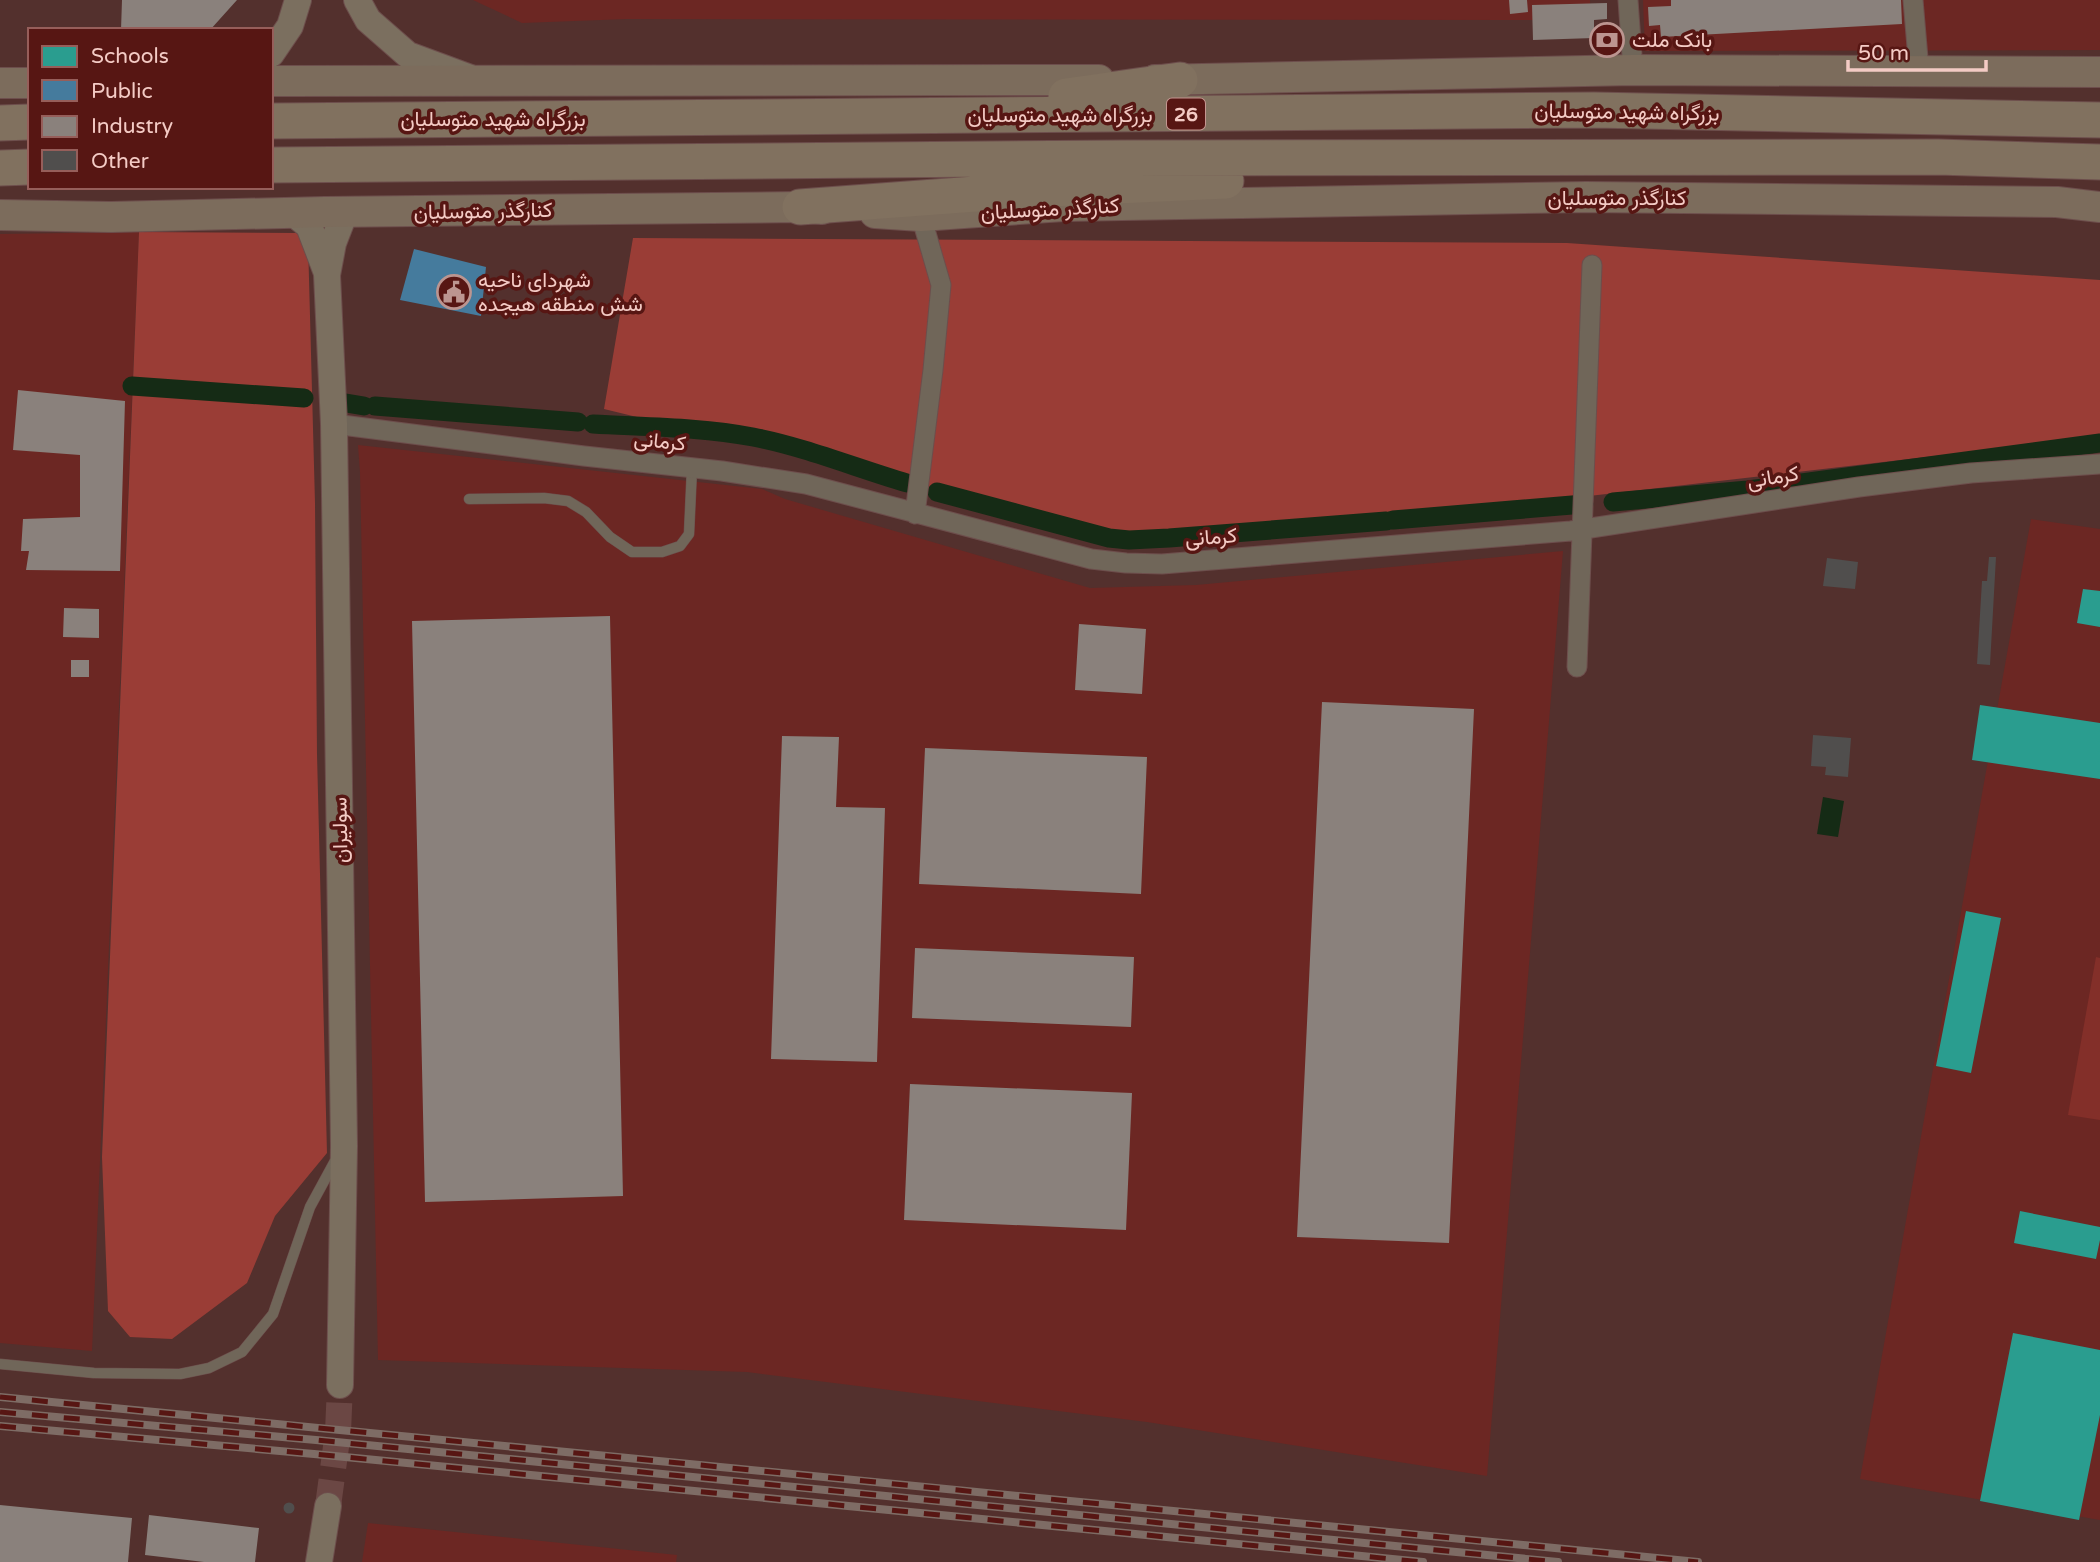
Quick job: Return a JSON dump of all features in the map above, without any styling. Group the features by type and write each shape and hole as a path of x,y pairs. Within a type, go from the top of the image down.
{"highway":[{"path":"916,116 1180,80"},
{"name":"بزرگراه شهید متوسلیان","path":"273,121 1594,110 2100,120"},
{"path":"0,123 28,122"},
{"name":"بزرگراه شهید متوسلیان","path":"273,165 1108,158 1938,157 2100,162"},
{"path":"800,207 1030,190 1288,178 1400,159"},
{"path":"0,167 28,167"}],"main road":[{"path":"273,51 290,26 299,0"},
{"path":"357,0 368,20 408,55 474,79"},
{"path":"273,80 1180,80 1633,71 2100,72"},
{"path":"0,83 28,83"},
{"name":"کنارگذر متوسلیان","path":"0,215 111,217 800,207 921,216 1063,206 1586,197 2057,202 2100,207"},
{"path":"327,275 333,243 345,212"},
{"path":"293,213 309,226 327,275"},
{"name":"سولیران","path":"327,275 334,424 344,1146 340,1385"},
{"path":"319,1562 328,1506"}],"street":[{"path":"1628,0 1633,71"},
{"path":"1913,0 1919,70"},
{"path":"915,514 941,285 921,216"},
{"path":"1577,667 1592,265"},
{"name":"کرمانی","path":"334,424 806,484 1091,559 1162,564 1583,529 1872,486 1971,474 2100,464"}],"lane":[{"path":"469,499 544,498 568,501 586,512 610,537 632,552 662,552 680,546 690,534 692,468"},
{"path":"0,1364 94,1373 180,1374 209,1368 242,1352 273,1314 310,1207 344,1146"}],"shaded area":[{"path":"473,0 1590,0 1591,20 627,19 522,23"},
{"path":"1643,0 2100,0 2100,50 1645,51"},
{"path":"139,232 92,1351 0,1343 0,234"},
{"path":"139,232 296,233 308,241 327,1153 275,1216 247,1283 172,1339 130,1337 108,1311 102,1157"},
{"path":"633,238 1567,243 2100,280 2100,437 1589,496 1126,536 604,409"},
{"path":"358,445 762,489 785,499 1090,588 1196,585 1563,551 1487,1476 1147,1422 747,1372 378,1360"},
{"path":"2031,519 2100,529 2100,1520 1860,1479"},
{"path":"1823,797 1844,801 1838,837 1817,834"},
{"path":"2096,957 2100,958 2100,1120 2068,1115"},
{"path":"368,1523 677,1555 676,1562 362,1562"}],"building: Schools":[{"path":"2083,589 2100,591 2100,627 2077,623"},
{"path":"1980,705 2100,723 2100,779 1972,760"},
{"path":"1966,911 2001,918 1971,1073 1936,1066"},
{"path":"2020,1211 2100,1227 2096,1259 2014,1243"},
{"path":"2013,1333 2100,1350 2100,1415 2079,1520 1980,1501"}],"building: Public":[{"path":"414,249 486,267 481,316 400,300"}],"building: Industry":[{"path":"122,0 237,0 212,28 121,28"},
{"path":"1509,0 1527,0 1528,12 1510,14"},
{"path":"1671,0 1901,0 1902,24 1661,37 1660,25 1649,26 1648,7 1671,6"},
{"path":"1607,3 1607,19 1594,20 1594,38 1533,40 1532,5"},
{"path":"18,390 125,401 120,571 26,570 29,551 21,551 23,519 80,517 80,455 13,450"},
{"path":"64,608 99,609 99,638 63,637"},
{"path":"610,616 623,1196 425,1202 412,621"},
{"path":"1079,624 1146,629 1142,694 1075,690"},
{"path":"71,660 89,660 89,677 71,677"},
{"path":"1322,702 1474,709 1449,1243 1297,1237"},
{"path":"782,736 839,737 836,807 885,808 877,1062 771,1059"},
{"path":"925,748 1147,757 1141,894 919,884"},
{"path":"915,948 1134,957 1131,1027 912,1018"},
{"path":"910,1084 1132,1093 1126,1230 904,1220"},
{"path":"0,1505 132,1518 128,1562 0,1562"},
{"path":"149,1515 259,1528 255,1562 204,1562 145,1555"}],"building: Other":[{"path":"1989,557 1996,557 1990,665 1977,664 1982,581 1987,581"},
{"path":"1827,558 1858,562 1855,589 1823,586"},
{"path":"1813,735 1851,738 1848,777 1825,775 1826,767 1811,766"},
{"path":"289,1503 293,1504 293,1512 289,1513 285,1512 284,1508 285,1504"}],"waterway":[{"path":"132,386 304,398"},
{"path":"346,403 364,406"},
{"path":"375,406 578,422"},
{"path":"593,424 693,429 753,437 811,452 907,483"},
{"path":"1613,502 1748,490 2100,443"},
{"path":"937,492 1109,538 1129,540 1386,521"},
{"path":"1393,520 1584,504"}],"tunnel":[{"path":"328,1506 338,1432 340,1385"}],"railway":[{"path":"0,1397 1698,1562"},
{"path":"0,1412 316,1440 1558,1562"},
{"path":"0,1426 1423,1562"}],"place":[{"name":"بانک ملت","path":"1607,40"},
{"name":"شهردای ناحیه شش منطقه هیجده","path":"454,292"}]}
